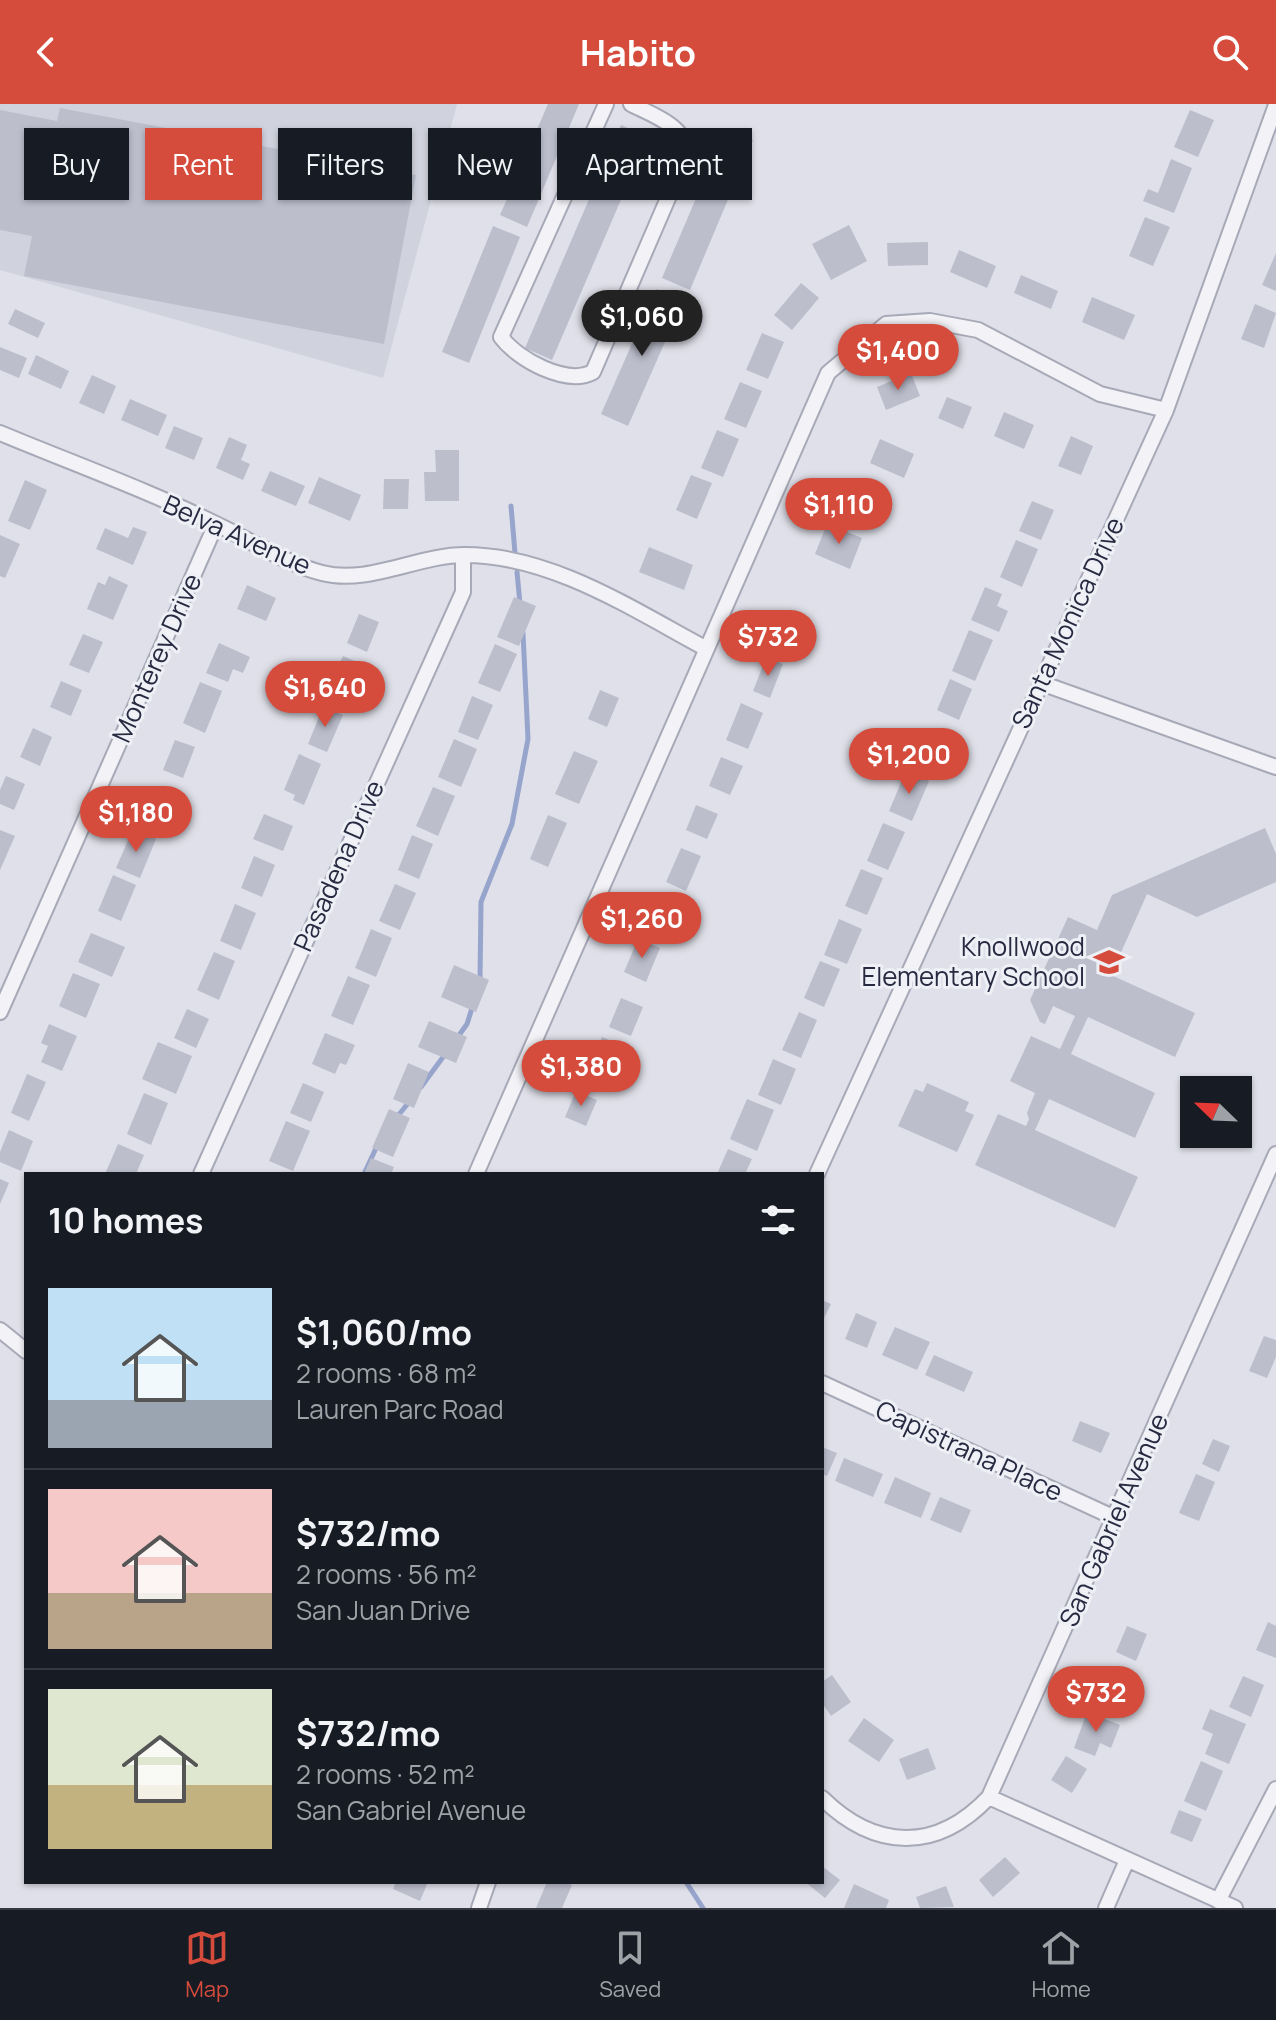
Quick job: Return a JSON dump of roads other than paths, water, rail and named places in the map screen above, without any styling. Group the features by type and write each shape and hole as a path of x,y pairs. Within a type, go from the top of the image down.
{"street":[{"path":"606,104 501,337 524,357 554,371 582,377 593,372 678,175 686,149 681,137 665,122 631,104"},
{"name":"Santa Monica Drive","path":"818,1172 1166,410 1276,105"},
{"path":"477,1172 828,373 886,324 930,321 978,330 1100,394 1166,410"},
{"name":"Belva Avenue","path":"0,433 216,524 291,563 324,574 351,577 435,558 463,555 497,558 547,571 603,594 705,648"},
{"name":"Monterey Drive","path":"0,1012 216,524"},
{"name":"Pasadena Drive","path":"202,1172 463,592 463,555"},
{"path":"1041,683 1276,767"},
{"name":"San Gabriel Avenue","path":"824,1800 847,1821 865,1830 900,1839 922,1838 958,1824 974,1814 989,1797 1276,1154"},
{"path":"0,1330 24,1349"},
{"name":"Capistrana Place","path":"824,1384 1115,1518"},
{"path":"1218,1901 1276,1789"},
{"path":"989,1797 1235,1908"},
{"path":"1106,1908 1127,1860"},
{"path":"479,1908 487,1884"}],"waterway":[{"path":"511,506 515,553"},
{"path":"517,572 520,604"},
{"path":"480,980 481,902 512,824 528,739 523,633"},
{"path":"457,1038 467,1024 473,1005"},
{"path":"421,1087 446,1053"},
{"path":"396,1118 410,1101"},
{"path":"365,1172 377,1146"},
{"path":"687,1884 703,1908"}],"place":[{"name":"Knollwood Elementary School","path":"1109,962"}]}
